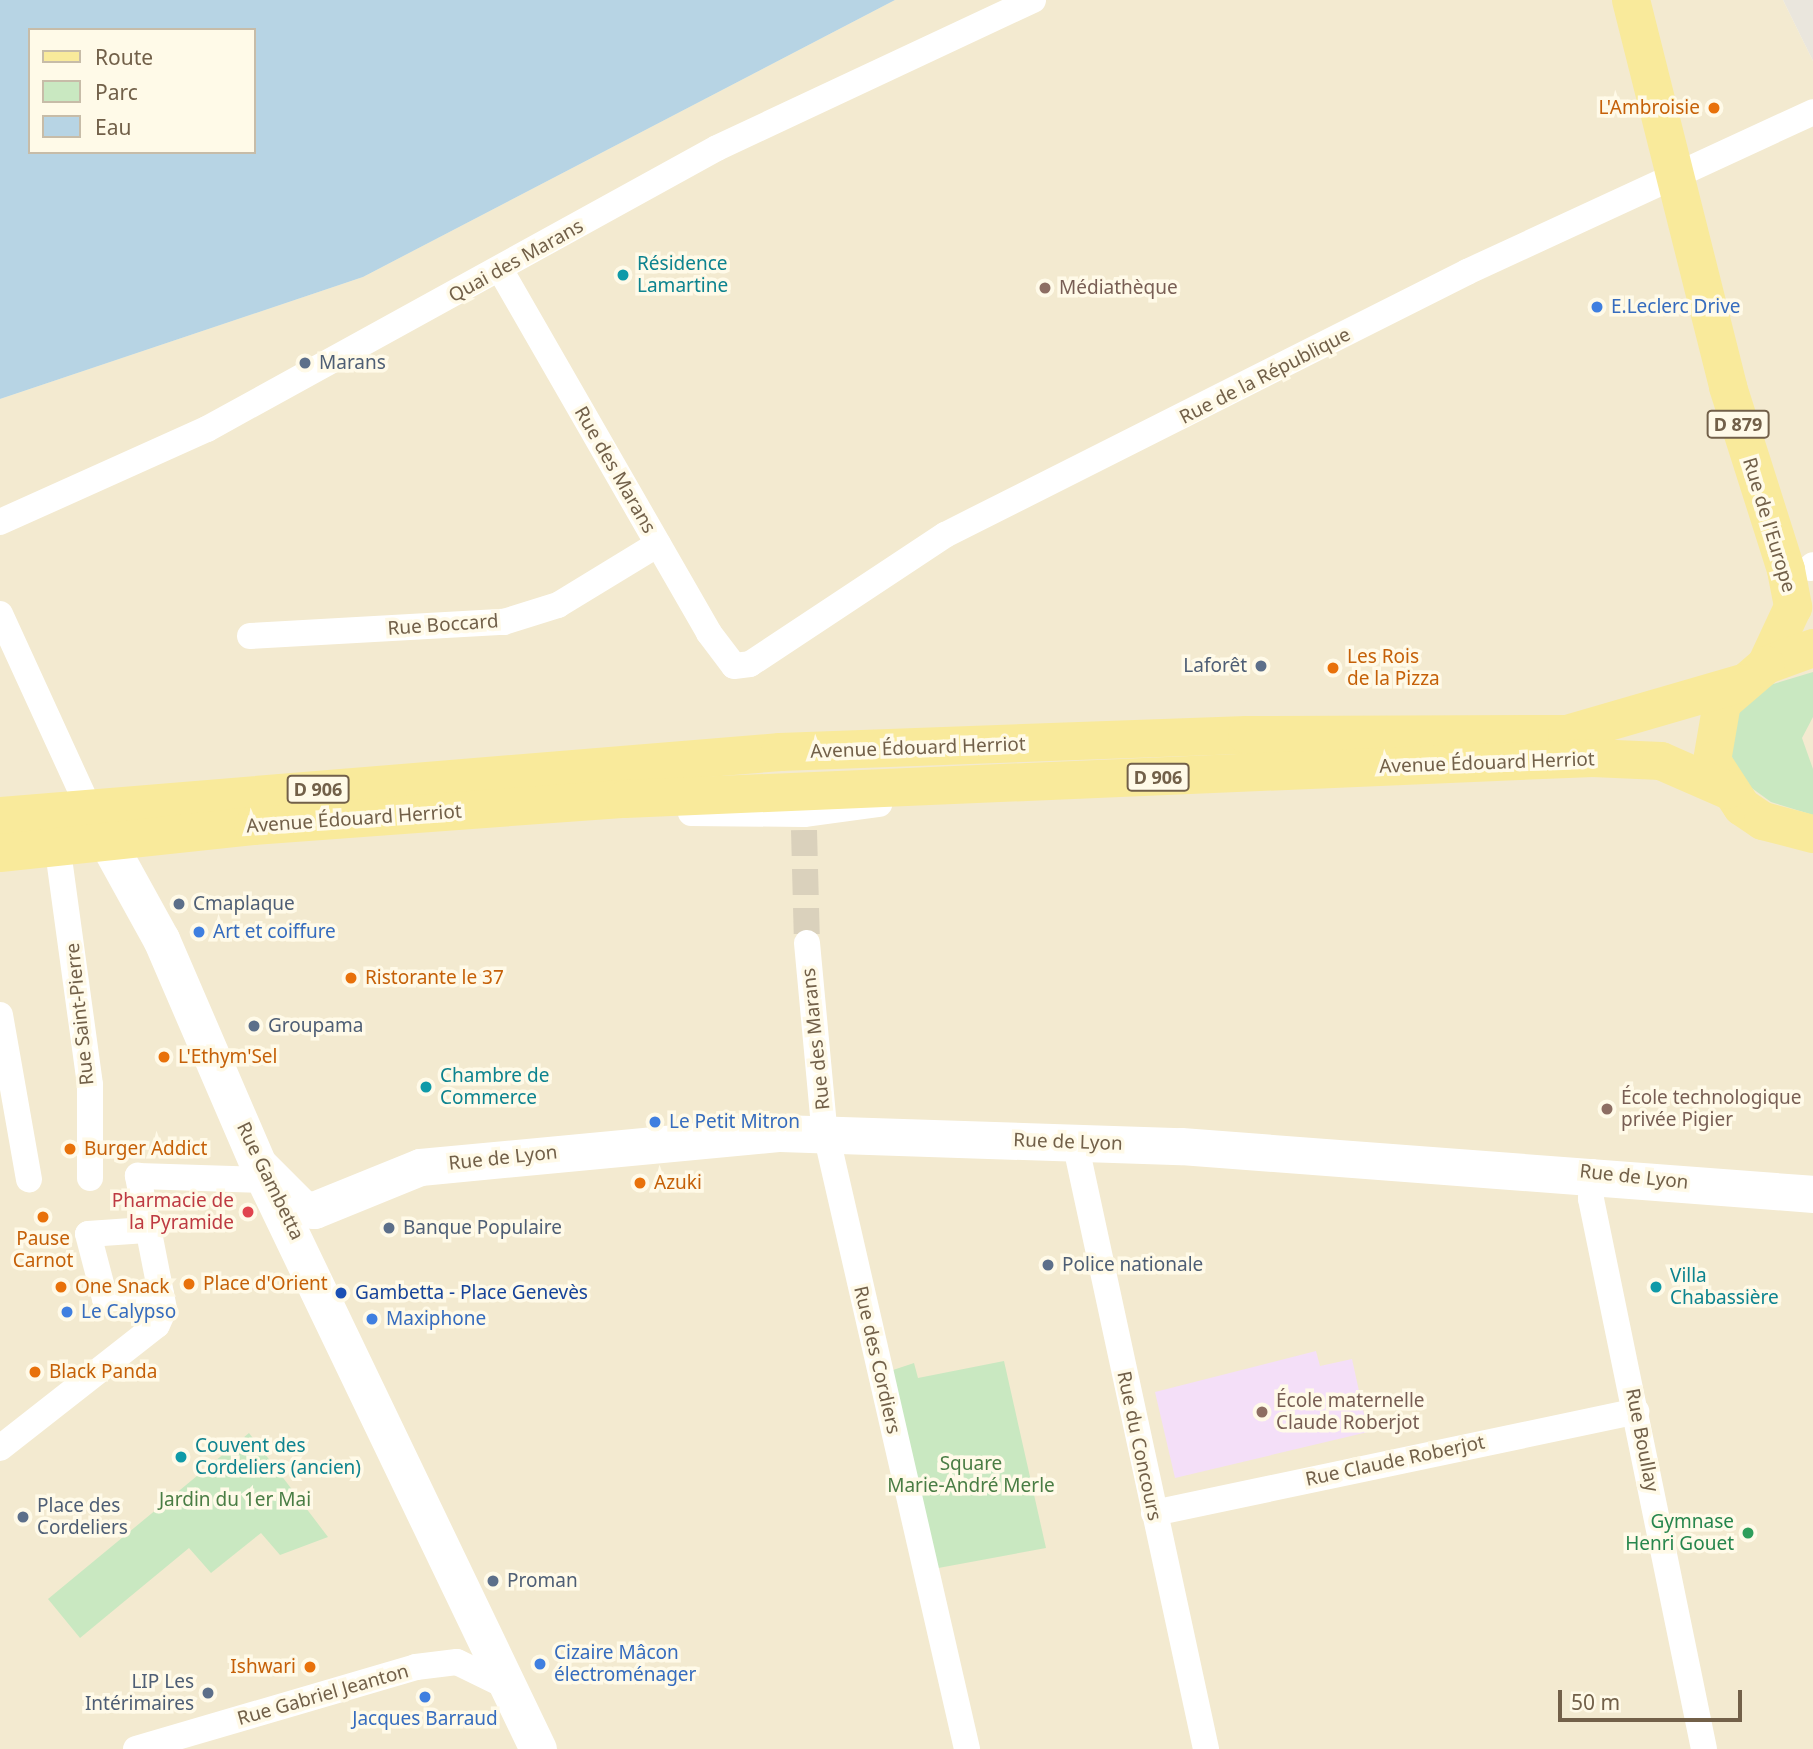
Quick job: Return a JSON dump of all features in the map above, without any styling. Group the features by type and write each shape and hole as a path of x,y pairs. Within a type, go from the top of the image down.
{"main road":[{"name":"D 879","path":"1631,0 1684,173"},
{"name":"D 879","path":"1650,0 1684,173"},
{"name":"Rue de l'Europe","path":"1684,173 1779,484 1812,569"},
{"name":"Rue de l'Europe","path":"1684,173 1728,387 1791,595 1790,622 1754,674 1722,703 1714,727 1712,761 1727,790"},
{"name":"Avenue Édouard Herriot","path":"81,804 780,752 1247,736 1567,734 1754,674 1813,648"},
{"name":"Avenue Édouard Herriot","path":"109,844 253,826 625,799 1593,758 1661,761 1727,790"},
{"path":"1727,790 1763,821 1813,834"},
{"name":"D 906","path":"0,816 81,804"},
{"name":"D 906","path":"0,853 58,851 109,844"}],"street":[{"name":"Quai des Marans","path":"0,523 206,429 501,271 717,148 1033,0"},
{"name":"Rue de la République","path":"734,666 769,654 945,535 1467,272 1813,112"},
{"name":"Rue des Marans","path":"501,271 659,544 734,666"},
{"name":"Rue Boccard","path":"250,636 504,622 558,605 659,544"},
{"name":"Rue Gambetta","path":"0,614 81,804 109,844 161,939 263,1173 304,1251 538,1749"},
{"path":"109,844 150,819 324,802 377,784"},
{"path":"625,799 672,812 804,822 878,805 904,787"},
{"path":"0,834 60,823 81,804"},
{"name":"Rue Saint-Pierre","path":"58,851 90,1086 90,1178"},
{"name":"Rue des Marans","path":"808,954 826,1134"},
{"path":"0,1016 29,1179"},
{"name":"Rue de Lyon","path":"263,1173 303,1209 332,1206 420,1167 659,1140 826,1134 1074,1142 1592,1172 1813,1194"},
{"name":"Rue des Cordiers","path":"826,1134 967,1749"},
{"name":"Rue du Concours","path":"1074,1142 1206,1749"},
{"name":"Rue Boullay","path":"1592,1172 1591,1199 1704,1749"},
{"path":"0,1448 116,1362 157,1325 161,1294 146,1230 138,1176 263,1173"},
{"name":"Rue de Lyon","path":"304,1251 314,1226 332,1206"},
{"path":"146,1230 88,1234 105,1299 161,1294"},
{"name":"Rue Claude Roberjot","path":"1154,1513 1636,1411"},
{"name":"Rue Gabriel Jeanton","path":"136,1749 196,1741 416,1667 457,1662 508,1687"}],"shaded area":[{"path":"895,0 1783,0 1813,61 1813,1749 0,1749 0,399 363,277"},
{"path":"1783,0 1813,0 1813,61"},
{"name":"École maternelle Claude Roberjot","path":"1316,1351 1320,1366 1352,1359 1368,1432 1175,1478 1155,1392"}],"green space":[{"path":"1813,672 1813,717 1802,738 1813,769 1813,815 1771,802 1742,781 1733,766 1730,736 1742,706 1770,685"},
{"name":"Square Marie-André Merle","path":"1004,1361 1046,1548 933,1569 890,1371 914,1363 918,1378"},
{"name":"Jardin du 1er Mai","path":"249,1433 328,1537 280,1555 261,1533 211,1573 189,1548 80,1638 48,1599"}],"water":[{"path":"0,0 895,0 363,277 0,399"}],"tunnel":[{"path":"804,830 807,943"}],"place":[{"name":"L'Ambroisie","path":"1714,108"},
{"name":"Résidence Lamartine","path":"623,275"},
{"name":"Médiathèque","path":"1045,288"},
{"name":"E.Leclerc Drive","path":"1597,307"},
{"name":"Marans","path":"305,363"},
{"name":"Laforêt","path":"1261,666"},
{"name":"Les Rois de la Pizza","path":"1333,668"},
{"name":"Cmaplaque","path":"179,904"},
{"name":"Art et coiffure","path":"199,932"},
{"name":"Ristorante le 37","path":"351,978"},
{"name":"Groupama","path":"254,1026"},
{"name":"L'Ethym'Sel","path":"164,1057"},
{"name":"Chambre de Commerce","path":"426,1087"},
{"name":"École technologique privée Pigier","path":"1607,1109"},
{"name":"Le Petit Mitron","path":"655,1122"},
{"name":"Burger Addict","path":"70,1149"},
{"name":"Azuki","path":"640,1183"},
{"name":"Pharmacie de la Pyramide","path":"248,1212"},
{"name":"Pause Carnot","path":"43,1217"},
{"name":"Banque Populaire","path":"389,1228"},
{"name":"Police nationale","path":"1048,1265"},
{"name":"Place d'Orient","path":"189,1284"},
{"name":"One Snack","path":"61,1287"},
{"name":"Villa Chabassière","path":"1656,1287"},
{"name":"Gambetta - Place Genevès","path":"341,1293"},
{"name":"Le Calypso","path":"67,1312"},
{"name":"Maxiphone","path":"372,1319"},
{"name":"Black Panda","path":"35,1372"},
{"name":"École maternelle Claude Roberjot","path":"1262,1412"},
{"name":"Couvent des Cordeliers (ancien)","path":"181,1457"},
{"name":"Place des Cordeliers","path":"23,1517"},
{"name":"Gymnase Henri Gouet","path":"1748,1533"},
{"name":"Proman","path":"493,1581"},
{"name":"Cizaire Mâcon électroménager","path":"540,1664"},
{"name":"Ishwari","path":"310,1667"},
{"name":"LIP Les Intérimaires","path":"208,1693"},
{"name":"Jacques Barraud","path":"425,1697"}]}
